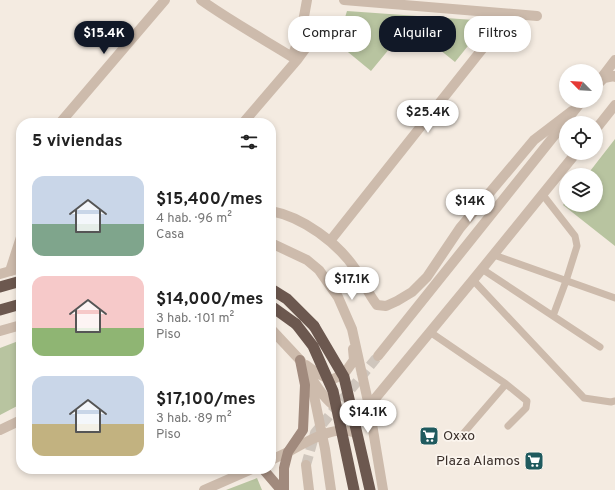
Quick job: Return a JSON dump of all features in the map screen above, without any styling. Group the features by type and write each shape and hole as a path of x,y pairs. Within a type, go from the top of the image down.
{"highway":[{"path":"0,287 16,282"},
{"path":"276,292 287,299 314,326 344,377 370,490"},
{"path":"0,310 16,305"},
{"path":"276,310 296,324 313,346 332,391 354,490"}],"main road":[{"path":"282,490 284,468 288,452 303,430 305,385 300,360"},
{"path":"268,474 282,490"}],"street":[{"path":"64,118 165,0"},
{"path":"201,0 230,20 265,39 295,58"},
{"path":"295,58 301,33 306,0"},
{"path":"344,0 537,16"},
{"path":"330,241 510,14"},
{"path":"248,118 300,52"},
{"path":"603,76 615,60"},
{"path":"603,79 615,77"},
{"path":"603,121 615,106"},
{"path":"276,212 295,218 330,241 357,271 370,296 377,305 386,306 412,292 427,277 460,228 534,140 575,108"},
{"path":"378,356 577,108"},
{"path":"300,360 318,388 332,405 347,412 369,406 482,270 570,160"},
{"path":"276,245 307,260 319,270 338,297 352,329 369,406 383,490"},
{"path":"5,273 16,248"},
{"path":"5,273 16,270"},
{"path":"0,331 16,326"},
{"path":"276,334 300,360 317,373 331,380 344,374 354,360 352,329"},
{"path":"300,360 313,391 331,490"},
{"path":"0,430 16,422"},
{"path":"276,458 322,434 348,430 356,433 360,442 370,490"},
{"path":"306,464 309,490"},
{"path":"204,490 241,474"}],"lane":[{"path":"543,195 575,236 576,246 566,281 553,316"},
{"path":"494,255 615,298"},
{"path":"482,270 600,347"},
{"path":"473,280 584,398 611,402 615,401"},
{"path":"430,332 506,384 527,401 526,408 508,426"},
{"path":"462,435 506,384"}],"green space":[{"path":"347,11 418,16 379,16 379,52 387,52 371,71 348,52 371,52 371,16 345,16"},
{"path":"456,19 464,19 464,51 455,62 443,52 456,52"},
{"path":"615,139 615,246 572,212 603,212 603,168 592,168 599,160 603,160 603,154"},
{"path":"16,342 16,407 0,415 0,348"},
{"path":"257,478 262,490 226,490"}],"tunnel":[{"path":"306,465 315,433 378,356"}],"place":[{"name":"Oxxo","path":"429,436"},
{"name":"Plaza Alamos","path":"534,461"}]}
